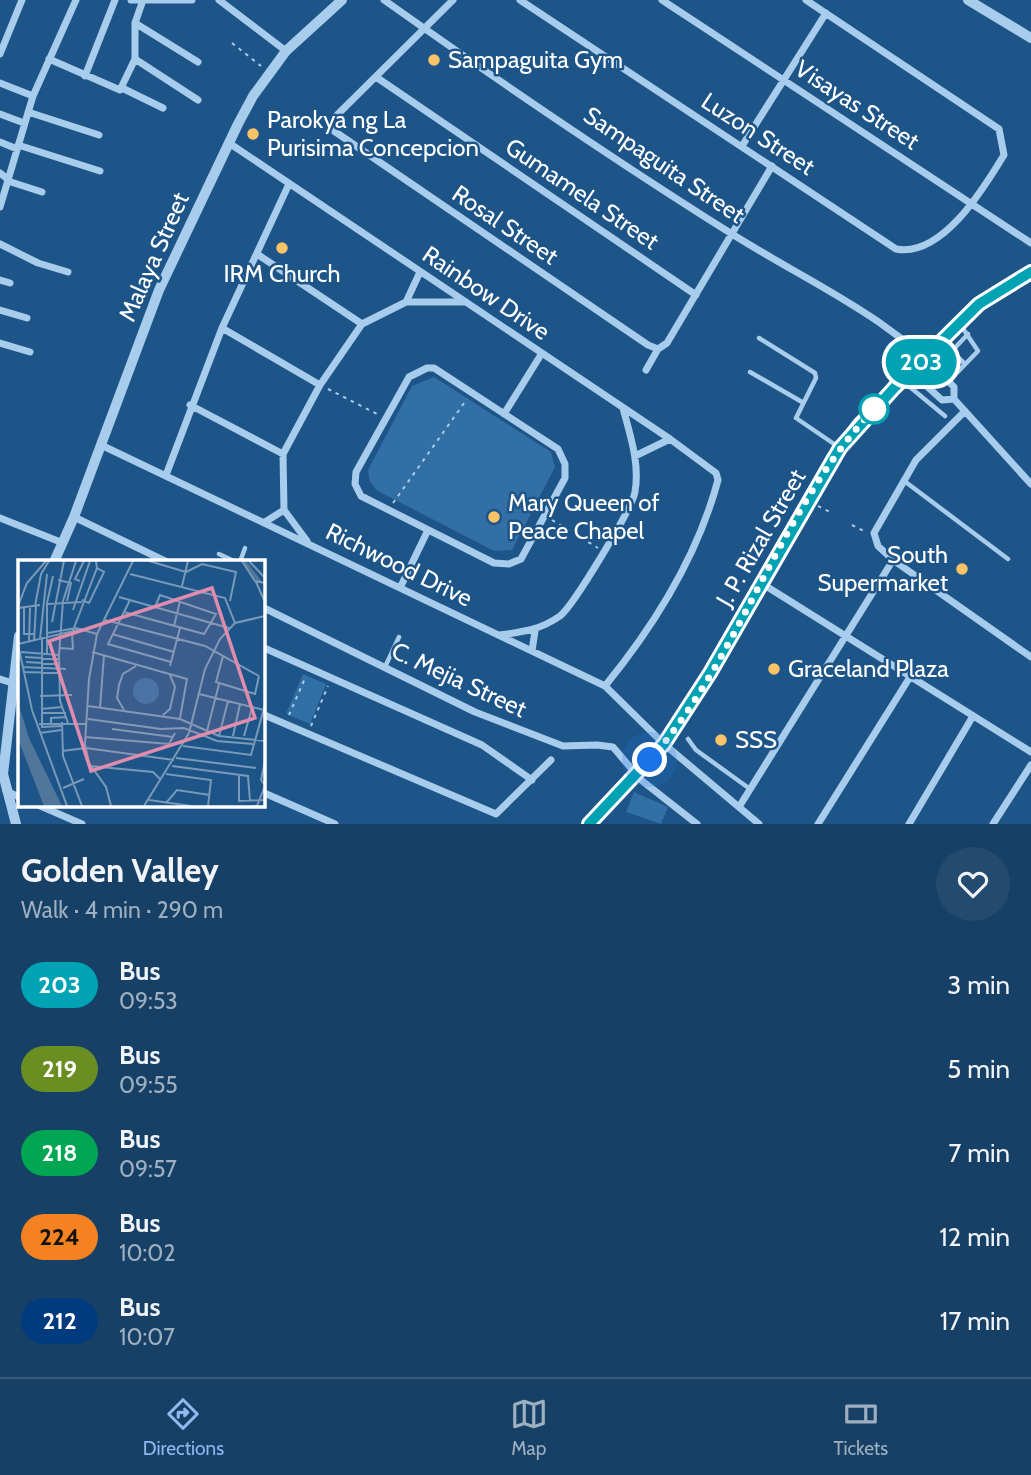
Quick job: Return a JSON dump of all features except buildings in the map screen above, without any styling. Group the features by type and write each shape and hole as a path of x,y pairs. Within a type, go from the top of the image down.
{"main road":[{"name":"J. P. Rizal Street","path":"589,824 664,744 710,673 840,448 926,356 946,346 963,328 979,304 1031,272"}],"street":[{"path":"0,54 22,0"},
{"path":"1,203 27,112 76,0"},
{"path":"85,76 115,0"},
{"path":"131,0 192,0"},
{"path":"219,0 286,51"},
{"name":"Malaya Street","path":"55,560 64,543 159,290 253,96 286,51 342,0"},
{"name":"Sampaguita Street","path":"384,0 732,234 881,321 926,356 948,381"},
{"path":"376,77 453,0"},
{"name":"Luzon Street","path":"520,0 896,249 921,249 974,205 1004,155 999,129 806,0"},
{"name":"Visayas Street","path":"662,0 672,3 1031,243"},
{"path":"968,0 1031,38"},
{"path":"121,89 135,59 135,23 143,1"},
{"path":"742,146 826,13"},
{"path":"135,23 198,62"},
{"path":"49,59 163,108"},
{"path":"135,59 198,100"},
{"name":"Rosal Street","path":"376,77 334,119 333,128 648,345 658,349"},
{"name":"Gumamela Street","path":"376,77 696,295"},
{"path":"0,83 33,96"},
{"path":"27,112 99,135"},
{"path":"0,114 24,123"},
{"path":"0,142 100,171"},
{"name":"Rainbow Drive","path":"229,143 670,439 716,473 718,480 707,522 687,562 629,657 605,686"},
{"path":"646,370 658,349 667,343 772,166"},
{"path":"0,173 8,179 42,192"},
{"path":"166,475 190,405 222,328 289,184"},
{"path":"0,244 38,263 68,272"},
{"path":"257,254 362,324"},
{"path":"406,302 421,272"},
{"path":"0,279 10,283"},
{"path":"310,544 284,510 283,454 320,385 362,324 406,302 466,302"},
{"path":"0,310 27,318"},
{"path":"222,328 320,385"},
{"path":"0,343 30,352"},
{"path":"504,414 542,353"},
{"path":"434,368 471,392 558,449 565,464 565,478 521,559 509,564 494,563 360,495 355,478 409,377 420,369 434,368"},
{"path":"906,376 942,400 954,399"},
{"path":"948,381 954,387 954,399 1031,484"},
{"path":"190,405 283,454"},
{"path":"499,635 536,631 563,614 604,551 635,494 635,456 622,407"},
{"path":"965,411 916,460 902,480 874,533 878,546 893,560 1031,657"},
{"path":"635,456 670,439"},
{"name":"Richwood Drive","path":"101,444 605,686 664,744 759,824"},
{"path":"265,522 284,510"},
{"path":"74,517 163,560"},
{"path":"0,518 64,543"},
{"path":"400,588 428,530"},
{"path":"739,807 893,560"},
{"path":"761,583 1031,752"},
{"name":"C. Mejia Street","path":"264,608 475,712 563,746 597,744 613,747 637,775 697,824"},
{"path":"531,651 536,631"},
{"path":"264,648 482,745 532,780"},
{"path":"16,824 3,774 18,652"},
{"path":"818,824 910,677"},
{"path":"0,679 16,683"},
{"path":"264,715 496,814 551,760"},
{"path":"909,824 973,716"},
{"path":"993,824 1031,765"},
{"path":"5,790 18,796"},
{"path":"264,793 335,824"},
{"path":"40,806 82,824"}],"lane":[{"path":"948,381 979,349 963,328"},
{"path":"759,338 815,373 816,378 797,413 797,421 840,448"},
{"path":"946,346 965,364"},
{"path":"750,372 802,402"},
{"path":"906,376 945,416"},
{"path":"902,480 1008,559"},
{"path":"239,560 245,548"},
{"path":"219,554 233,560"},
{"path":"385,667 399,637"},
{"path":"688,739 696,750 750,789"}],"path":[{"path":"232,43 270,73"},
{"path":"320,385 386,418"},
{"path":"388,510 471,392"},
{"path":"545,516 604,551"},
{"path":"852,525 874,533"},
{"path":"286,724 310,668"},
{"path":"308,733 332,678"}],"shaded area":[{"path":"434,377 551,452 555,467 512,550 494,551 378,491 370,482 368,470 412,386"},
{"path":"303,674 326,684 310,724 286,714"},
{"path":"634,792 668,807 661,824 626,812"}],"bus line":[{"name":"203","path":"589,824 664,744 710,673 833,458 859,424 979,304 1031,272"}],"place":[{"name":"Sampaguita Gym","path":"434,60"},
{"name":"Parokya ng La Purisima Concepcion","path":"253,134"},
{"name":"IRM Church","path":"282,248"},
{"name":"Mary Queen of Peace Chapel","path":"494,517"},
{"name":"South Supermarket","path":"962,569"},
{"name":"Graceland Plaza","path":"774,669"},
{"name":"SSS","path":"721,740"}],"route":[{"path":"650,760 664,744 710,673 833,458 859,424 877,406 874,409"}]}
